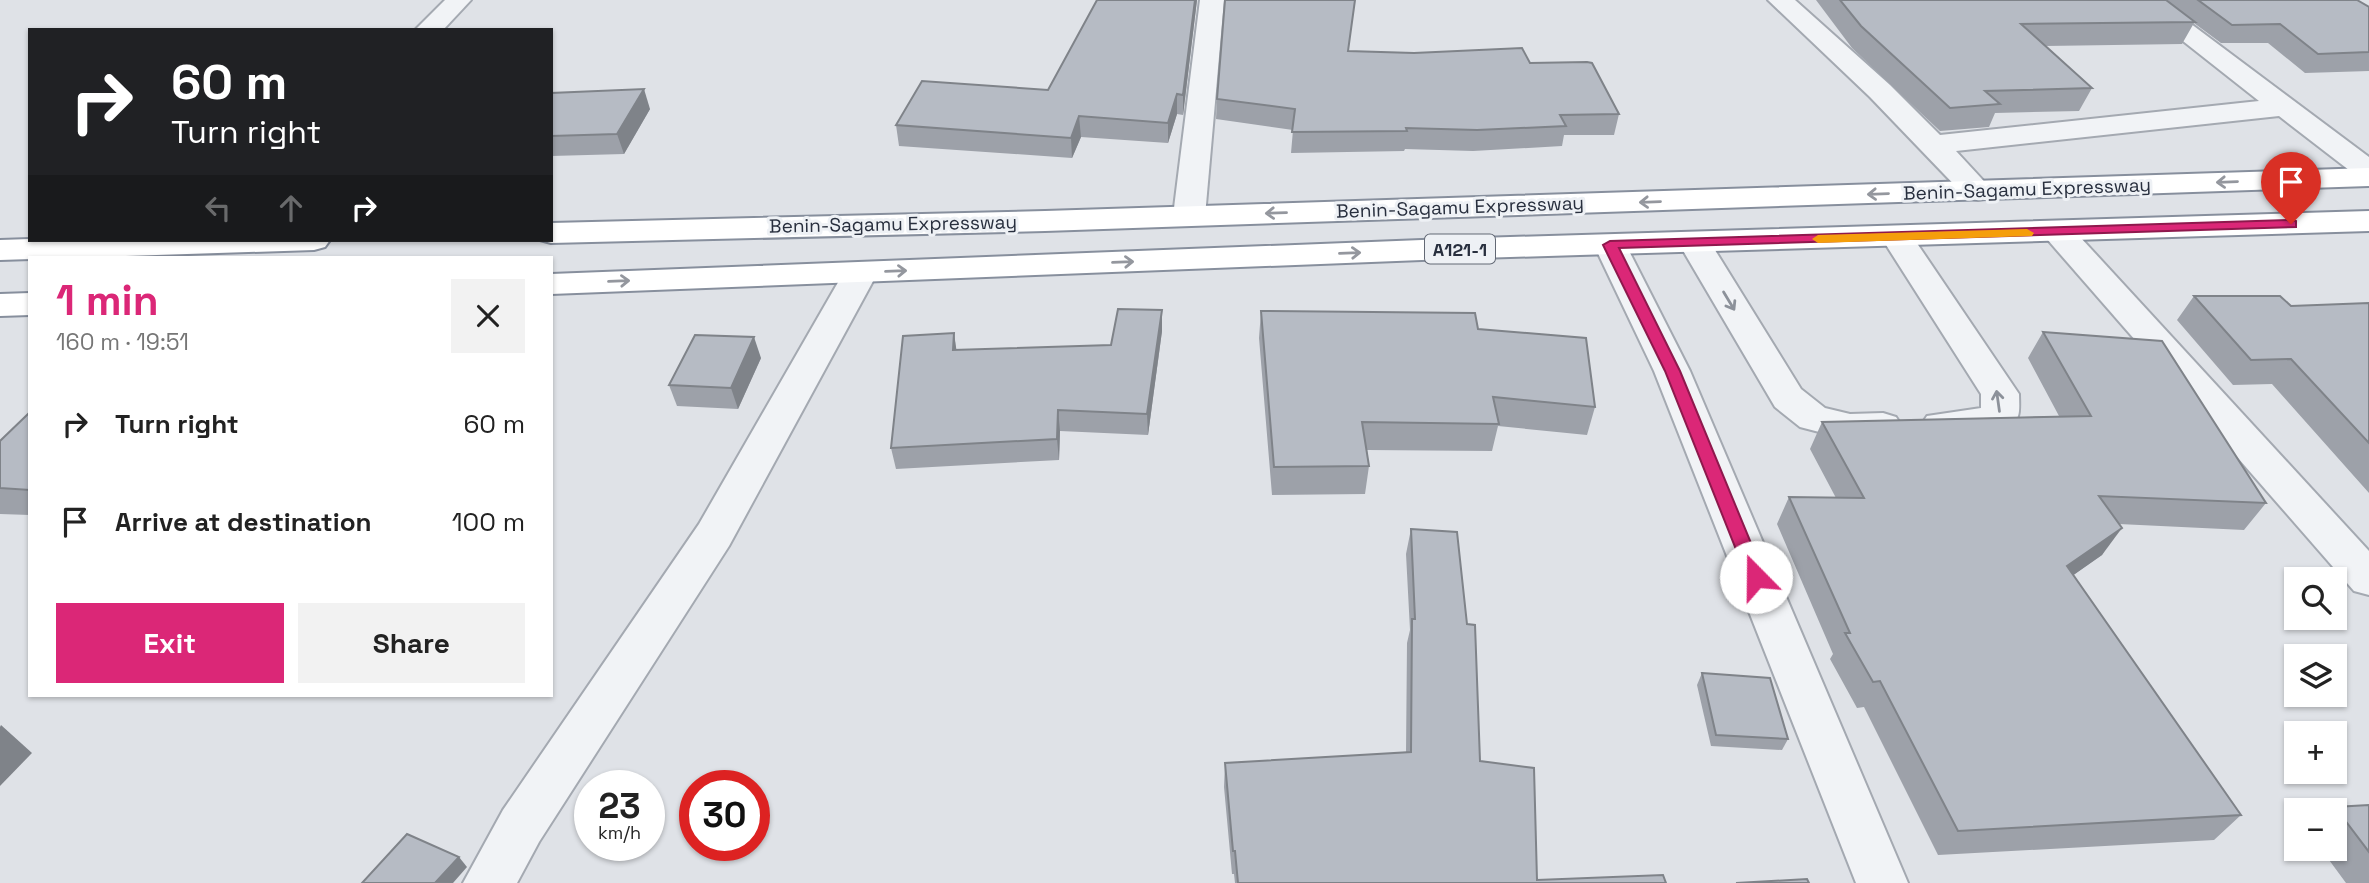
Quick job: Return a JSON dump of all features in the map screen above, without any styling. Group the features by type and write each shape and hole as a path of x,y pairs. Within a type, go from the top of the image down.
{"highway":[{"name":"Benin-Sagamu Expressway","path":"553,233 1189,216 2369,177"},
{"name":"A121-1","path":"553,284 1694,242 2369,221"},
{"path":"0,250 190,242"},
{"path":"0,305 28,304"}],"street":[{"path":"430,28 458,0"},
{"path":"1189,216 1212,0"},
{"path":"1780,0 1881,91 1978,191"},
{"path":"2143,0 2369,171"},
{"path":"1933,145 2285,107"},
{"path":"2058,232 2369,579"},
{"path":"1694,242 1788,398 1813,418 1850,427 1975,424 2000,415 2000,394 1897,237"},
{"path":"1610,245 1672,371 1882,883"},
{"path":"489,883 521,826 714,535 861,272"}],"building":[{"path":"1097,0 1195,0 1183,95 1177,94 1168,123 1079,116 1071,138 896,125 922,81 1048,90"},
{"path":"1225,0 1355,0 1348,51 1414,53 1522,48 1530,63 1592,63 1619,114 1560,115 1566,126 1292,132 1295,109 1217,99"},
{"path":"1840,0 2166,0 2195,22 2021,24 2092,88 1985,91 2000,104 1950,108 1861,26"},
{"path":"2198,0 2357,0 2369,7 2369,52 2318,54 2280,24 2232,25"},
{"path":"644,89 617,134 553,136 553,93"},
{"path":"2194,296 2280,296 2291,306 2369,303 2369,443 2291,359 2251,360"},
{"path":"1118,309 1162,310 1147,414 1058,410 1057,439 891,448 903,336 954,333 953,350 1111,345"},
{"path":"1261,311 1475,313 1478,329 1586,338 1595,407 1493,397 1499,424 1362,422 1369,466 1274,467"},
{"path":"2043,332 2162,341 2266,503 2099,496 2122,528 2067,566 2241,815 1958,831 1880,681 1873,682 1845,633 1850,633 1789,497 1864,498 1822,422 2091,416"},
{"path":"695,335 754,337 731,388 669,385"},
{"path":"28,414 28,490 0,488 0,441"},
{"path":"1411,529 1457,532 1467,624 1475,625 1480,761 1534,768 1537,880 1663,875 1666,883 1238,883 1225,763 1411,752 1412,619 1415,619"},
{"path":"1702,673 1770,678 1788,739 1716,735"},
{"path":"2369,805 2369,852 2347,823 2347,806"},
{"path":"407,834 459,857 435,883 362,883"},
{"path":"1807,879 1809,883 1736,883"}],"slow traffic":[{"path":"1818,239 2027,233"}],"route":[{"path":"1756,577 1672,371 1610,245 2291,224"}]}
